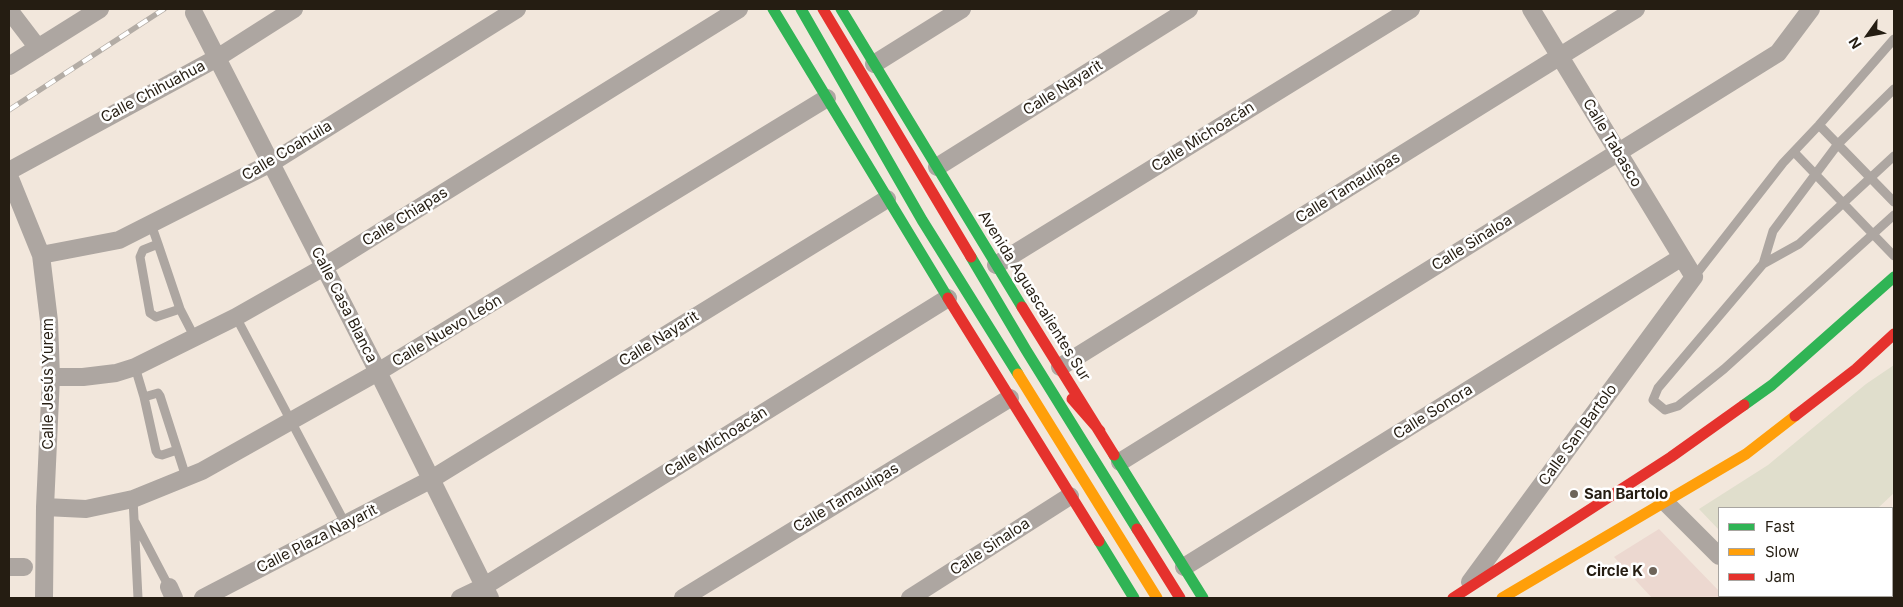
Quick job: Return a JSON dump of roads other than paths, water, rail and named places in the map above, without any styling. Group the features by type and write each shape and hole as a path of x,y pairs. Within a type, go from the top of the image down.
{"main road":[{"path":"773,9 887,199 1134,598"},
{"path":"800,9 922,220 1157,598"},
{"path":"823,9 1026,350 1180,598"},
{"name":"Avenida Aguascalientes Sur","path":"841,9 996,265 1203,598"},
{"path":"1457,596 1671,457 1772,385 1894,277"},
{"path":"1502,598 1746,454 1856,369 1894,334"},
{"path":"1026,350 1050,368 1074,402 1100,431"},
{"path":"1006,357 1011,384 1025,410 1037,442"}],"street":[{"path":"9,66 100,9"},
{"name":"Calle Chihuahua","path":"9,170 217,58 294,9"},
{"name":"Calle Coahuila","path":"41,255 119,240 271,164 517,9"},
{"name":"Calle Chiapas","path":"51,377 83,377 116,373 134,367 236,317 324,267 739,9"},
{"path":"874,64 962,9"},
{"name":"Calle Nayarit","path":"937,167 1189,9"},
{"name":"Calle Michoacán","path":"996,265 1411,9"},
{"name":"Calle Tabasco","path":"1531,9 1694,277"},
{"name":"Calle Tamaulipas","path":"1060,367 1636,9"},
{"name":"Calle Sinaloa","path":"1120,462 1778,53 1811,9"},
{"path":"9,10 38,48"},
{"name":"Calle Casa Blanca","path":"194,13 378,372 486,592"},
{"name":"Calle Nuevo León","path":"45,507 86,508 133,498 202,471 378,372 827,98"},
{"name":"Calle Jesús Yurem","path":"9,176 41,255 49,321 51,377 45,507 44,598"},
{"name":"Calle Nayarit","path":"430,480 887,199"},
{"name":"Calle Sonora","path":"1184,567 1682,257"},
{"name":"Calle San Bartolo","path":"1457,596 1694,277"},
{"name":"Calle Michoacán","path":"460,598 486,592 948,298"},
{"name":"Calle Tamaulipas","path":"683,598 1010,398"},
{"name":"Calle Plaza Nayarit","path":"203,598 430,480"},
{"name":"Calle Sinaloa","path":"910,598 1070,496"},
{"path":"1666,502 1718,555"}],"lane":[{"path":"1694,277 1783,163 1894,40"},
{"path":"1763,264 1773,231 1815,174 1838,144 1894,89"},
{"path":"1819,125 1894,202"},
{"path":"1794,152 1894,256"},
{"path":"1894,156 1799,244 1763,264 1658,388 1653,400 1665,410 1678,406 1724,368 1894,215"},
{"path":"151,224 180,309 195,338"},
{"path":"158,244 140,253 150,313 156,317 180,309"},
{"path":"236,317 346,525"},
{"path":"1856,369 1887,354"},
{"path":"134,367 144,397 156,451 162,455 177,450"},
{"path":"144,397 154,393 158,393 160,396 186,477"},
{"path":"133,498 138,598"},
{"path":"134,520 172,593"}],"railway":[{"path":"9,110 164,9"}],"place":[{"name":"San Bartolo","path":"1574,494"},
{"name":"Circle K","path":"1653,571"}]}
